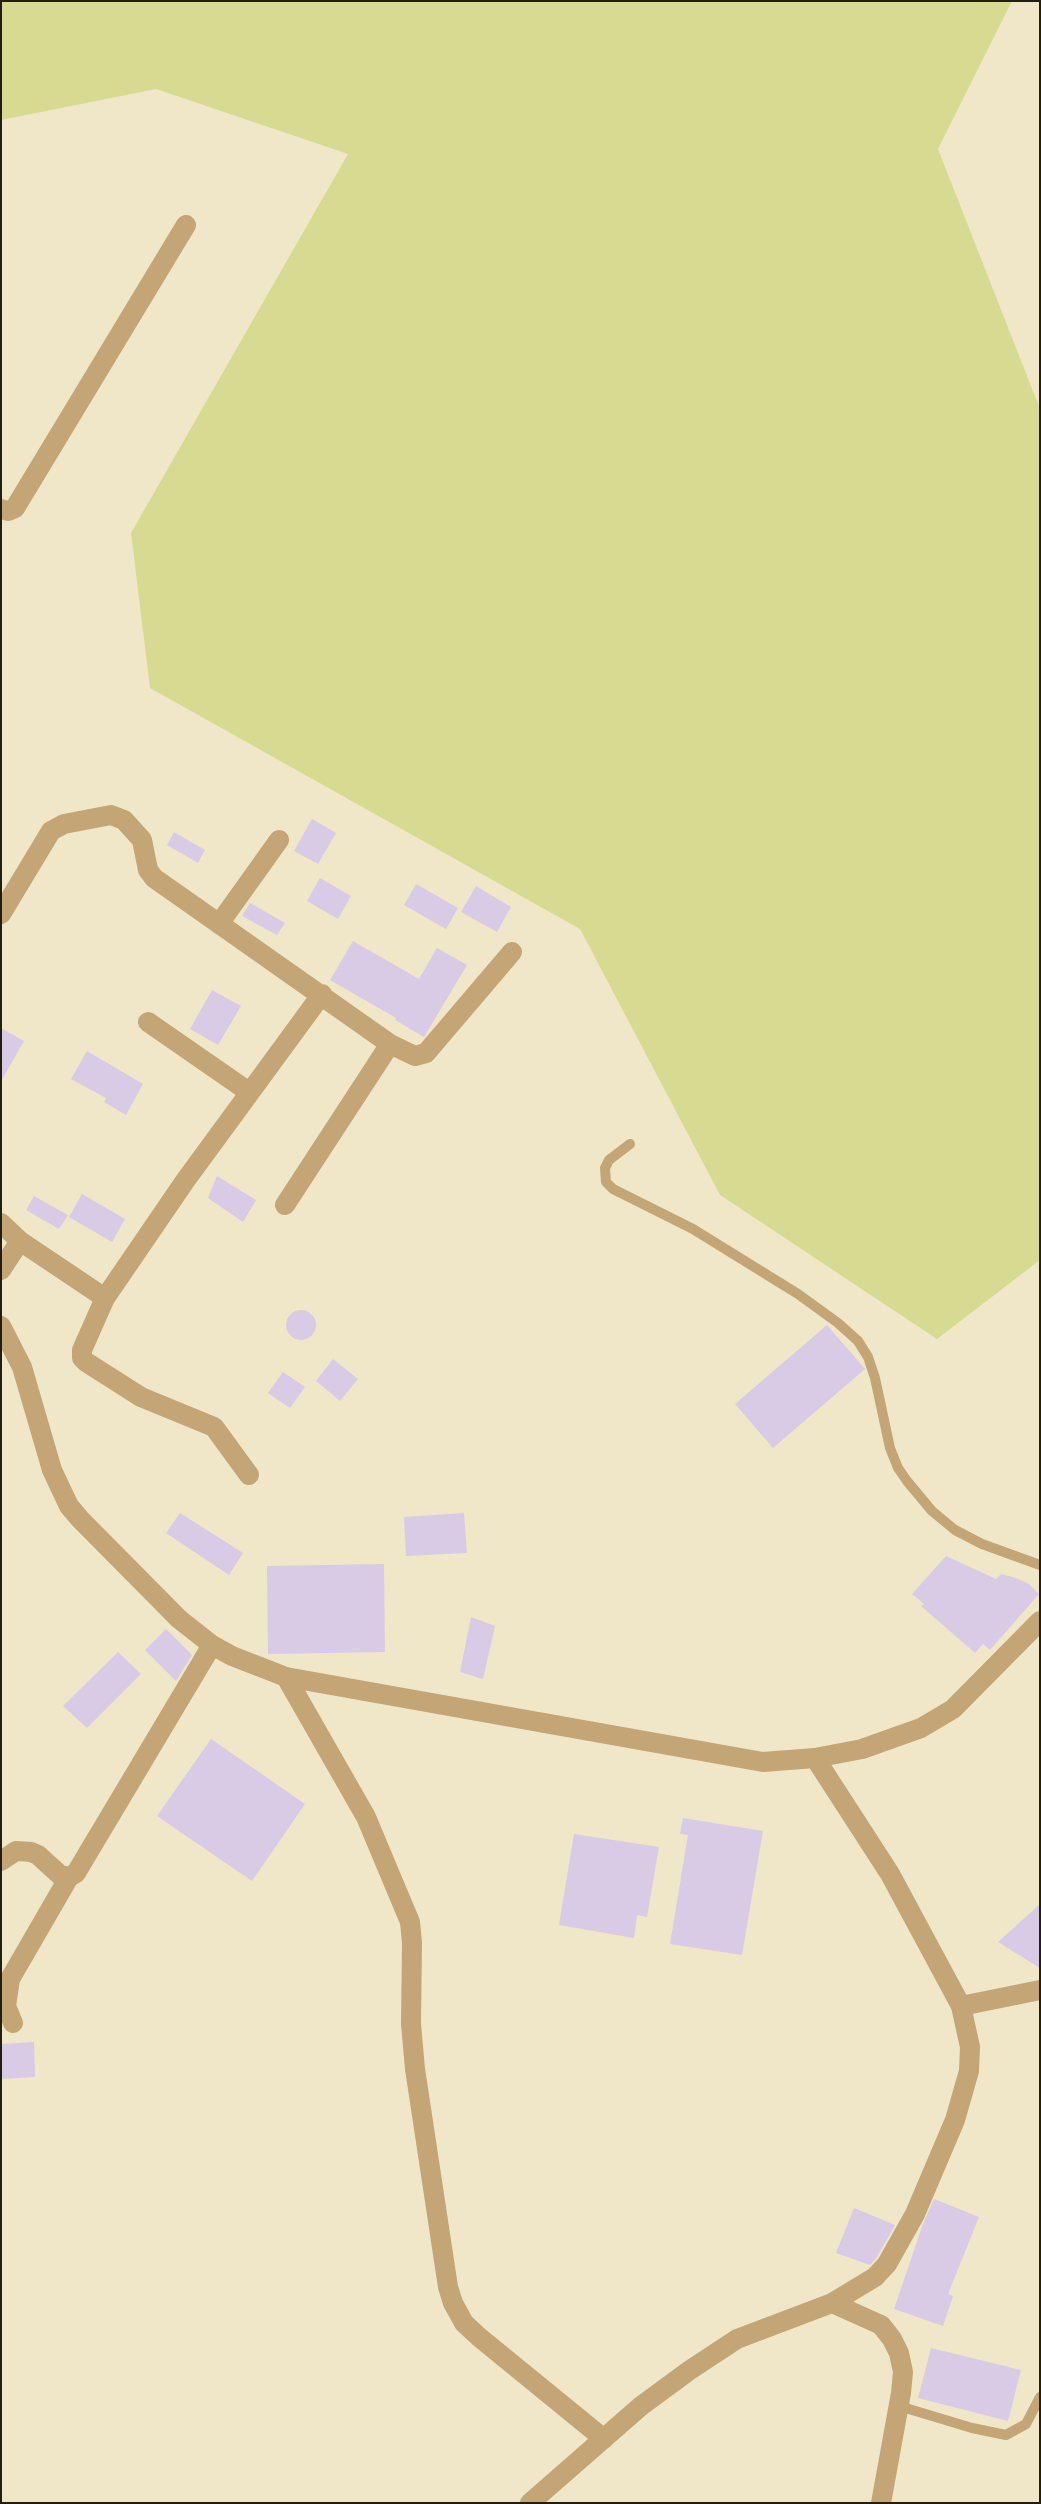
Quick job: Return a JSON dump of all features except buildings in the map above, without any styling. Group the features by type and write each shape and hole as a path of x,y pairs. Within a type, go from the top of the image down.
{"street":[{"path":"1,509 8,511 15,508 186,225"},
{"path":"1,914 51,831 64,824 111,815 124,820 142,840 151,875 322,994 390,1044 415,1056 426,1053 512,952"},
{"path":"219,924 279,840"},
{"path":"249,1475 214,1427 141,1397 86,1362 81,1355 84,1341 105,1298 249,1092 322,994"},
{"path":"148,1022 249,1092"},
{"path":"285,1205 390,1044"},
{"path":"1,1223 20,1241 105,1298"},
{"path":"1,1270 20,1241"},
{"path":"1,1326 22,1367 52,1470 69,1506 111,1553 179,1619 212,1645 257,1667 286,1677 763,1762 814,1758 862,1749 921,1728 953,1709 1040,1621"},
{"path":"13,2023 6,2006 10,1979 70,1877 84,1863 212,1645"},
{"path":"286,1677 366,1817 410,1922 415,2069 448,2287 453,2303 464,2323 478,2337 604,2439"},
{"path":"537,2501 604,2439 671,2383 737,2339 832,2303 875,2277 886,2264 915,2214 955,2120 969,2070 970,2047 961,2006 890,1874 814,1758"},
{"path":"1,1861 16,1851 31,1852 48,1862 58,1874 70,1877"},
{"path":"961,2006 1040,1990"},
{"path":"832,2303 881,2325 892,2339 899,2353 903,2372 899,2406 881,2503"}],"lane":[{"path":"630,1144 609,1160 605,1168 606,1182 613,1189 700,1234 798,1294 838,1323 858,1341 868,1357 875,1378 890,1448 898,1468 907,1482 932,1511 955,1530 982,1544 1040,1565"},
{"path":"899,2406 972,2428 1006,2434 1026,2424 1040,2397"}],"green space":[{"path":"1,1 1012,1 938,149 1040,409 1040,1260 937,1339 720,1195 580,929 150,688 131,533 348,154 156,89 1,120"}]}
